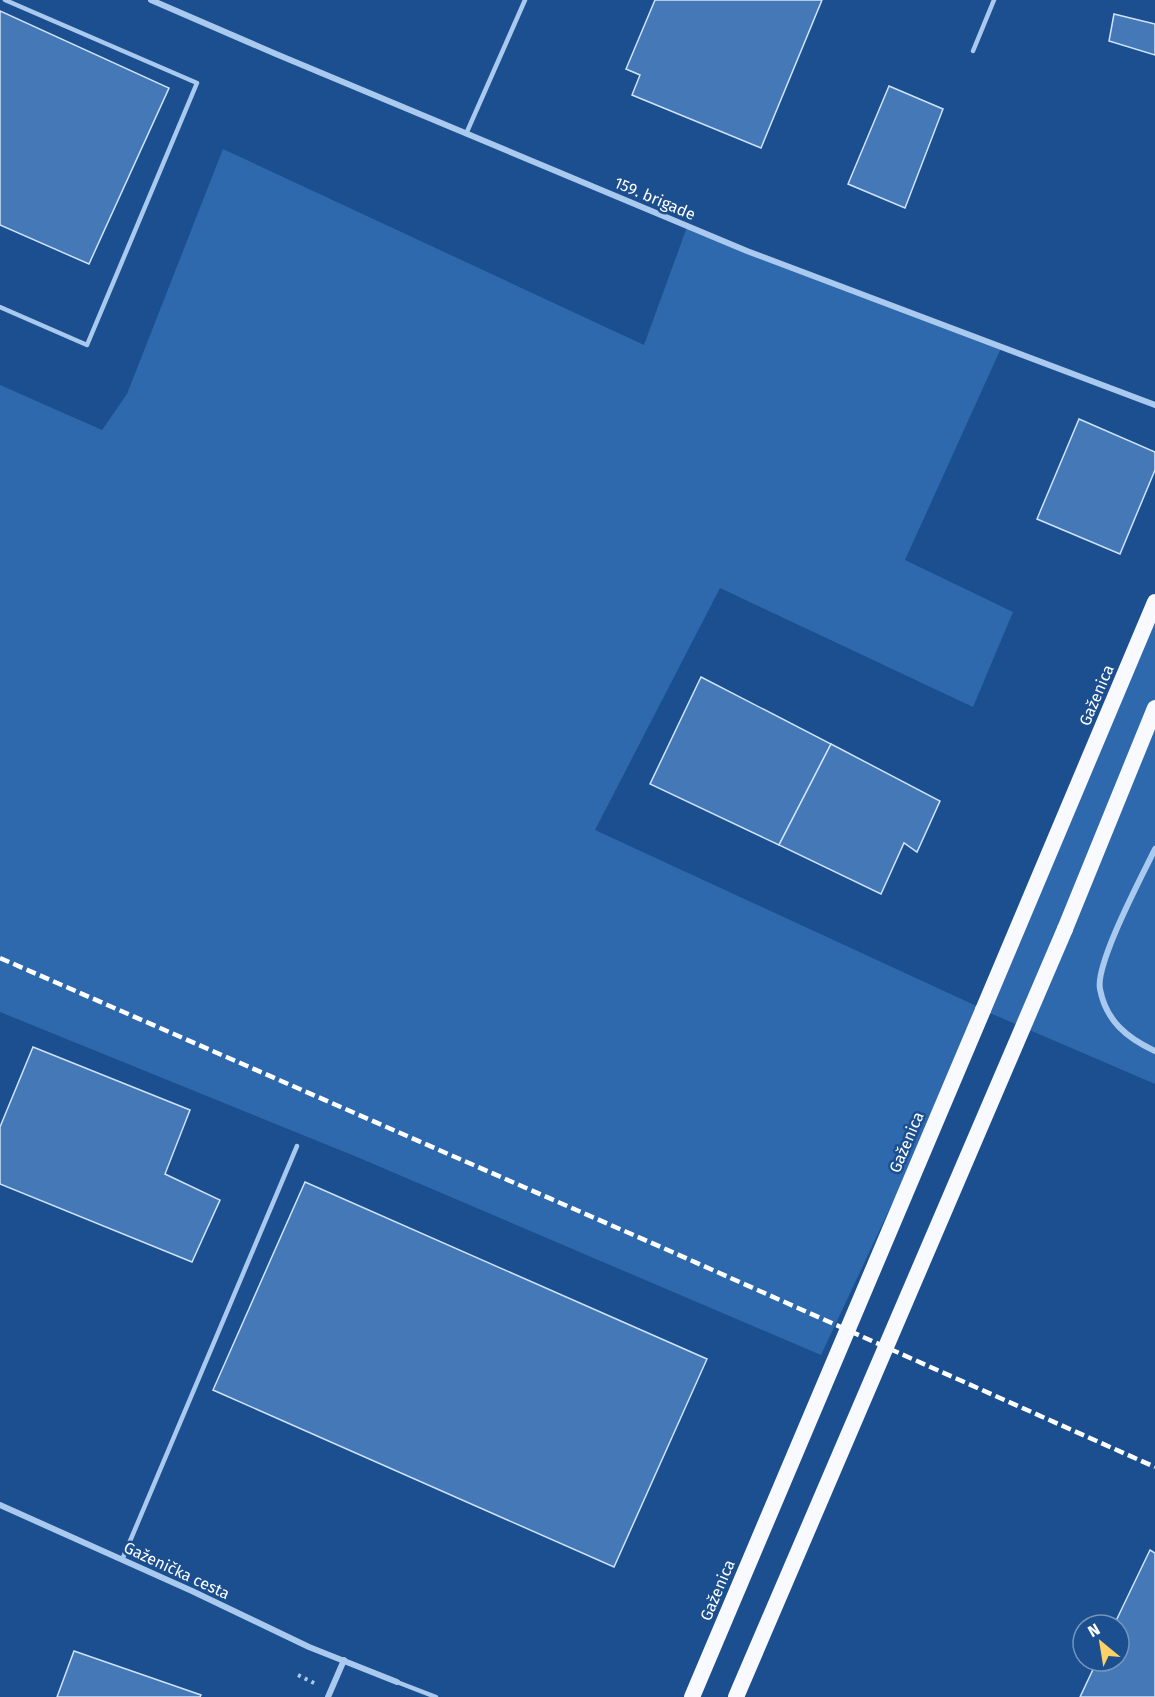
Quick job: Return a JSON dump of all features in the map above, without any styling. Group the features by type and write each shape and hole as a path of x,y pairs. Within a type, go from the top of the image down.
{"highway":[{"name":"Gaženica","path":"692,1697 1155,602"},
{"path":"736,1697 1065,930 1155,708"}],"street":[{"name":"159. brigade","path":"151,0 747,251 1002,345 1155,405"},
{"path":"1155,849 1106,953 1099,987 1113,1022 1137,1042 1155,1051"},
{"name":"Gaženička cesta","path":"0,1505 309,1647 398,1682"},
{"path":"328,1697 344,1660"}],"lane":[{"path":"0,308 87,345 198,82 5,0"},
{"path":"466,134 525,0"},
{"path":"973,51 994,0"},
{"path":"122,1560 297,1146"},
{"name":"Gaženička cesta","path":"398,1682 436,1697"}],"shaded area":[{"path":"223,149 644,345 687,227 1002,346 905,560 1013,612 973,707 720,588 595,830 983,1009 1155,602 1155,1084 983,1010 821,1355 357,1157 0,1012 0,385 102,430 127,394"}],"building":[{"path":"655,0 822,0 761,148 632,95 640,75 626,69"},
{"path":"0,11 169,88 89,264 0,225"},
{"path":"1114,14 1155,24 1155,55 1109,41"},
{"path":"889,86 943,109 905,208 848,184"},
{"path":"1079,419 1155,452 1155,470 1120,554 1037,519"},
{"path":"701,677 831,744 779,845 650,784"},
{"path":"831,744 940,801 917,852 904,843 881,894 779,845"},
{"path":"33,1047 190,1110 165,1174 220,1200 192,1262 0,1184 0,1127"},
{"path":"305,1182 707,1359 614,1567 213,1390"},
{"path":"1150,1550 1155,1553 1155,1697 1080,1697 1091,1673 1131,1673 1131,1613 1120,1613"},
{"path":"74,1651 201,1695 200,1697 57,1697"}],"railway":[{"path":"0,958 661,1247 1155,1467"}]}
